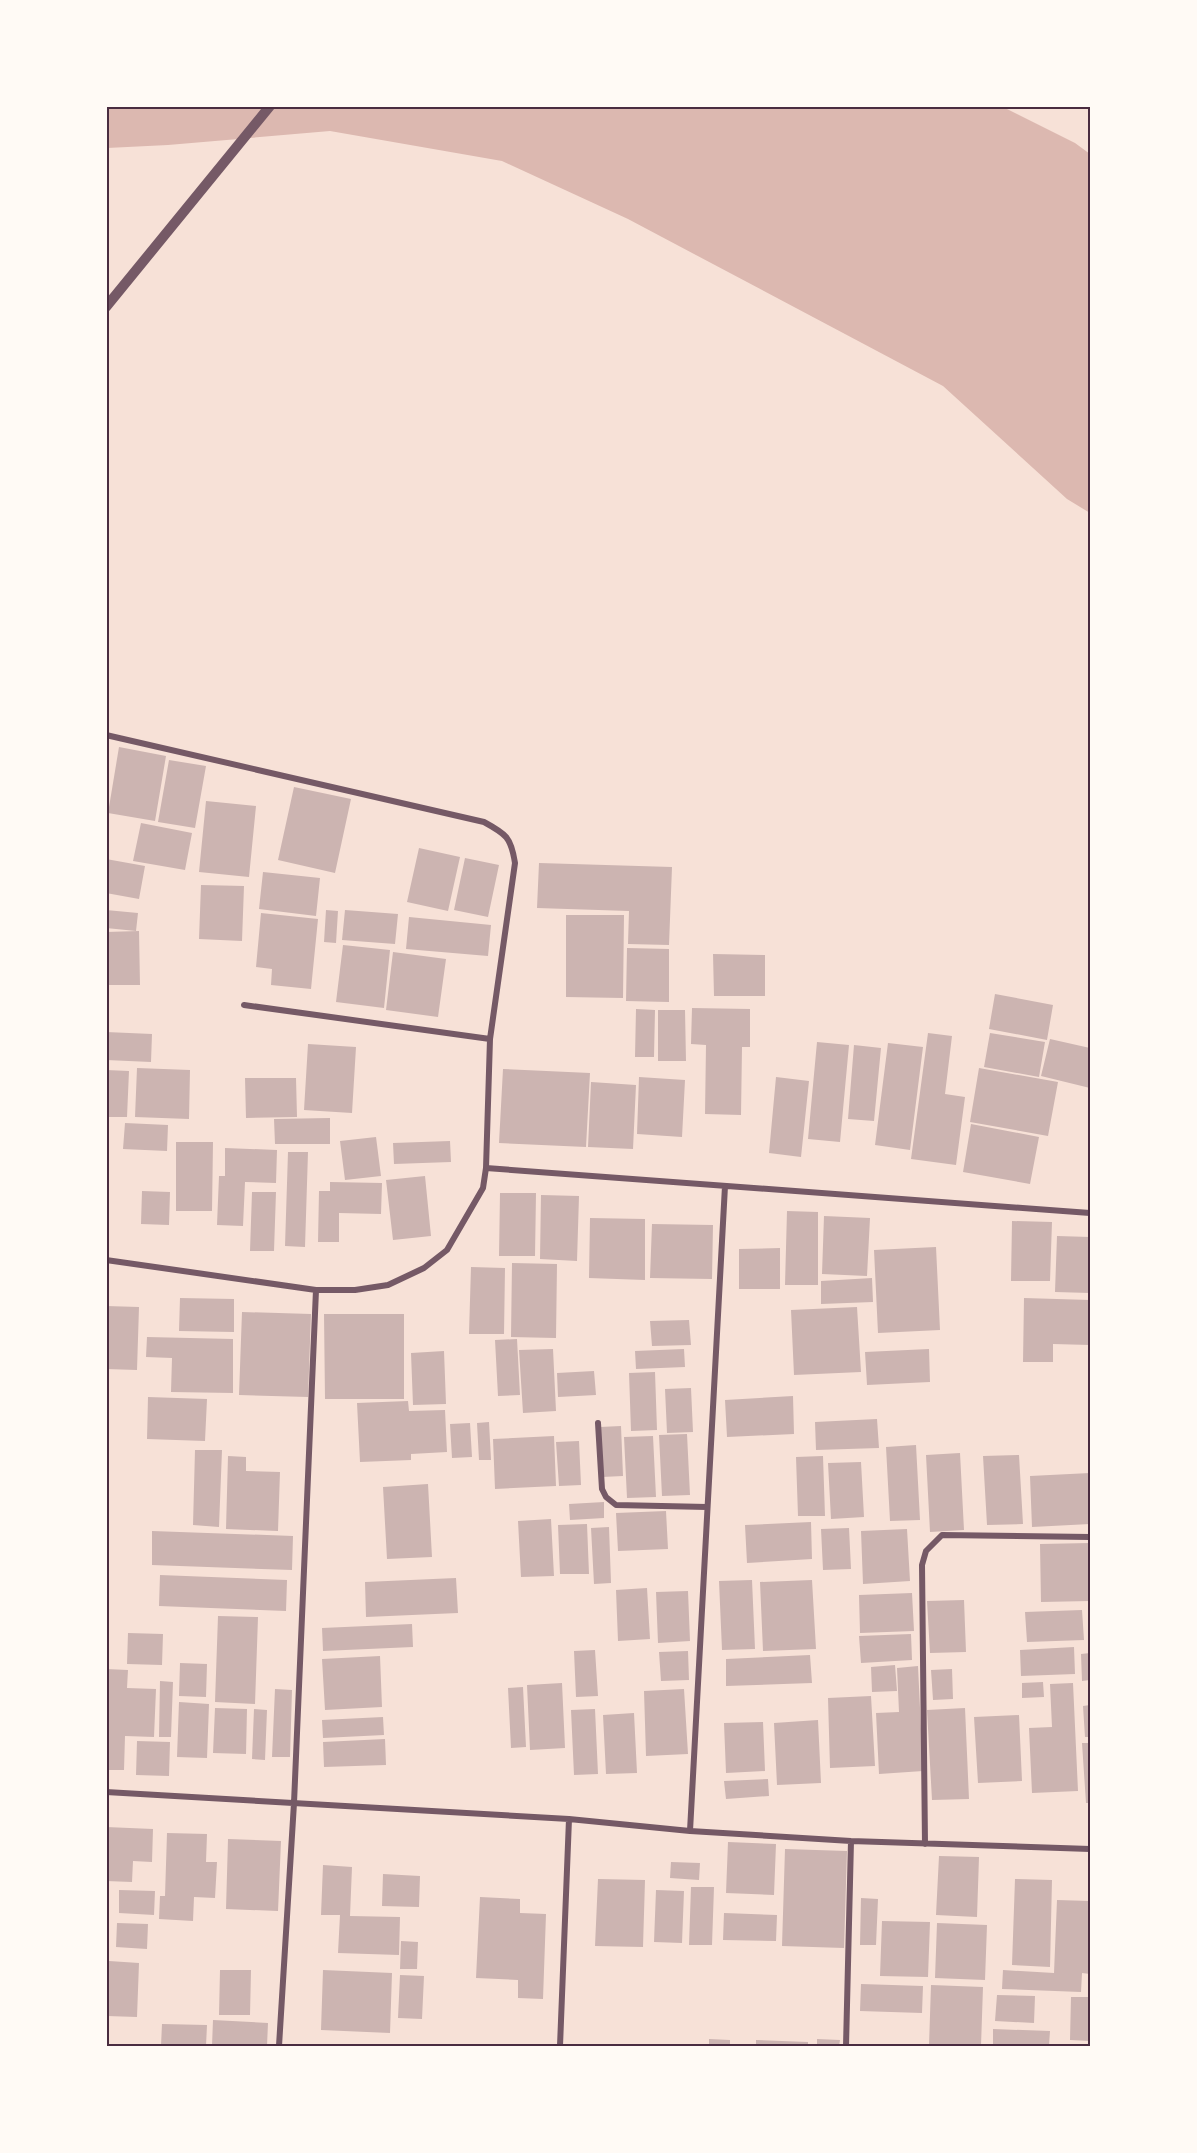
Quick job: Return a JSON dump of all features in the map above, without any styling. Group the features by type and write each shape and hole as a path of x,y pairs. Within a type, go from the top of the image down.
{"street":[{"path":"106,307 270,106"},
{"path":"106,735 484,822 505,833 512,845 515,863 489,1039 486,1168 483,1188 447,1250 424,1268 388,1285 354,1290 316,1290 106,1260"},
{"path":"244,1005 489,1039"},
{"path":"486,1168 1090,1213"},
{"path":"690,1831 725,1186"},
{"path":"279,2046 294,1803 316,1290"},
{"path":"598,1423 602,1489 611,1503 707,1507"},
{"path":"925,1844 922,1564 926,1551 942,1535 1090,1537"},
{"path":"106,1792 569,1819 690,1831 851,1841 1090,1850"},
{"path":"560,2046 569,1819"},
{"path":"846,2046 851,1841"}],"shaded area":[{"path":"106,107 1003,107 1075,143 1090,154 1090,513 1067,499 943,386 628,219 502,161 330,131 107,148"}],"building":[{"path":"119,747 166,756 155,821 108,813"},
{"path":"169,760 206,766 195,828 158,822"},
{"path":"294,787 351,799 335,873 278,860"},
{"path":"206,801 256,806 249,877 199,872"},
{"path":"141,823 192,833 185,870 133,861"},
{"path":"419,848 460,857 448,911 407,902"},
{"path":"465,858 499,865 488,917 454,910"},
{"path":"106,859 145,866 139,899 106,893"},
{"path":"539,863 672,867 669,945 628,944 629,911 537,908"},
{"path":"263,872 320,878 316,916 259,909"},
{"path":"201,885 244,886 242,941 199,939"},
{"path":"106,910 138,913 136,931 106,928"},
{"path":"326,910 338,911 336,943 324,942"},
{"path":"345,910 398,914 395,944 342,940"},
{"path":"261,913 318,919 311,989 271,985 272,969 256,967"},
{"path":"566,915 624,915 623,998 566,997"},
{"path":"409,917 491,925 488,956 406,949"},
{"path":"139,931 140,985 106,985 106,932"},
{"path":"343,945 390,950 384,1008 336,1002"},
{"path":"627,948 669,949 669,1002 626,1001"},
{"path":"393,952 446,959 438,1017 386,1010"},
{"path":"713,954 765,955 765,996 714,996"},
{"path":"995,994 1053,1005 1047,1040 989,1029"},
{"path":"692,1008 750,1009 750,1047 742,1047 741,1115 705,1114 706,1045 691,1044"},
{"path":"636,1009 655,1010 654,1057 635,1057"},
{"path":"658,1010 685,1010 686,1061 658,1061"},
{"path":"106,1032 152,1034 151,1062 106,1060"},
{"path":"928,1033 952,1036 945,1094 965,1097 956,1165 911,1159"},
{"path":"990,1033 1045,1042 1039,1077 984,1067"},
{"path":"1050,1039 1090,1048 1090,1088 1041,1076"},
{"path":"817,1042 849,1045 840,1142 808,1139"},
{"path":"888,1043 923,1047 910,1150 875,1145"},
{"path":"308,1044 356,1047 352,1113 304,1110"},
{"path":"854,1045 881,1048 874,1121 848,1119"},
{"path":"137,1068 190,1070 189,1119 135,1117"},
{"path":"979,1068 1058,1082 1048,1136 970,1122"},
{"path":"503,1069 590,1073 586,1147 499,1143"},
{"path":"106,1070 129,1071 127,1117 106,1117"},
{"path":"639,1077 685,1080 682,1137 637,1134"},
{"path":"776,1077 809,1081 801,1157 769,1153"},
{"path":"245,1078 296,1078 297,1117 246,1118"},
{"path":"591,1082 636,1085 633,1149 588,1147"},
{"path":"330,1118 330,1144 275,1144 274,1119"},
{"path":"125,1123 168,1125 167,1151 123,1149"},
{"path":"971,1124 1039,1137 1030,1184 963,1172"},
{"path":"376,1137 381,1176 345,1180 340,1141"},
{"path":"450,1141 451,1162 394,1164 393,1143"},
{"path":"176,1142 213,1142 212,1211 176,1211"},
{"path":"225,1148 277,1150 276,1183 245,1182 243,1226 217,1225 219,1176 225,1176"},
{"path":"288,1152 308,1152 305,1247 285,1246"},
{"path":"425,1176 431,1236 393,1240 386,1180"},
{"path":"330,1182 382,1183 381,1214 339,1213 339,1242 318,1242 319,1191 330,1191"},
{"path":"142,1191 170,1192 169,1225 141,1224"},
{"path":"252,1192 276,1192 274,1251 250,1251"},
{"path":"500,1193 536,1193 535,1256 499,1256"},
{"path":"541,1195 579,1196 577,1261 540,1259"},
{"path":"787,1211 818,1212 818,1285 785,1285"},
{"path":"824,1216 870,1218 867,1276 822,1274"},
{"path":"590,1218 645,1219 645,1280 589,1278"},
{"path":"1012,1221 1052,1222 1050,1281 1011,1281"},
{"path":"652,1224 713,1225 712,1279 650,1278"},
{"path":"1057,1236 1090,1237 1090,1293 1055,1292"},
{"path":"936,1247 940,1330 878,1333 874,1250"},
{"path":"780,1248 780,1289 739,1289 739,1249"},
{"path":"512,1263 557,1264 556,1338 511,1337"},
{"path":"471,1267 505,1268 504,1334 469,1334"},
{"path":"872,1278 873,1302 821,1304 821,1281"},
{"path":"180,1298 234,1299 234,1332 179,1331"},
{"path":"1024,1298 1090,1300 1090,1345 1053,1344 1053,1362 1023,1362"},
{"path":"106,1306 139,1307 137,1370 106,1369"},
{"path":"857,1307 861,1372 794,1375 791,1310"},
{"path":"242,1312 311,1314 308,1397 239,1395"},
{"path":"324,1314 404,1314 404,1399 325,1399"},
{"path":"689,1320 691,1345 652,1346 650,1321"},
{"path":"147,1337 233,1339 233,1393 171,1392 172,1358 146,1357"},
{"path":"517,1339 520,1395 498,1396 495,1340"},
{"path":"553,1349 556,1411 523,1413 519,1350"},
{"path":"684,1349 685,1367 636,1369 635,1351"},
{"path":"929,1349 930,1382 867,1385 865,1352"},
{"path":"444,1351 446,1404 413,1405 411,1353"},
{"path":"594,1371 596,1395 558,1397 557,1373"},
{"path":"655,1372 657,1430 631,1431 629,1373"},
{"path":"691,1388 693,1432 667,1433 665,1389"},
{"path":"793,1396 794,1434 727,1437 725,1400"},
{"path":"148,1397 207,1399 205,1441 147,1439"},
{"path":"408,1401 409,1411 445,1410 447,1452 411,1454 411,1460 360,1462 357,1403"},
{"path":"877,1419 879,1448 816,1450 815,1422"},
{"path":"489,1422 491,1460 479,1460 477,1423"},
{"path":"470,1423 472,1457 452,1458 450,1424"},
{"path":"621,1426 623,1476 602,1477 600,1427"},
{"path":"687,1434 690,1495 662,1496 659,1435"},
{"path":"554,1436 556,1486 495,1489 493,1439"},
{"path":"653,1436 656,1497 627,1498 624,1437"},
{"path":"579,1441 581,1485 559,1486 556,1442"},
{"path":"916,1445 920,1520 890,1521 886,1447"},
{"path":"195,1450 222,1450 219,1527 193,1525"},
{"path":"960,1453 964,1530 930,1532 926,1455"},
{"path":"1019,1455 1023,1524 987,1525 983,1456"},
{"path":"228,1456 246,1457 246,1471 280,1472 278,1531 226,1529"},
{"path":"823,1456 825,1516 798,1516 796,1457"},
{"path":"861,1462 864,1517 831,1519 828,1463"},
{"path":"1090,1473 1090,1524 1032,1527 1030,1476"},
{"path":"428,1484 432,1557 387,1559 383,1487"},
{"path":"604,1502 604,1518 570,1520 569,1504"},
{"path":"666,1511 668,1549 618,1551 616,1513"},
{"path":"551,1519 554,1576 521,1577 518,1521"},
{"path":"811,1522 812,1559 747,1563 745,1525"},
{"path":"587,1524 589,1574 560,1574 558,1525"},
{"path":"609,1527 611,1583 594,1584 591,1528"},
{"path":"849,1528 851,1569 823,1570 821,1529"},
{"path":"907,1529 910,1581 863,1584 861,1531"},
{"path":"152,1531 293,1536 292,1570 152,1565"},
{"path":"1090,1543 1090,1601 1041,1602 1040,1544"},
{"path":"160,1575 287,1580 286,1611 159,1606"},
{"path":"456,1578 458,1613 366,1617 365,1582"},
{"path":"752,1580 755,1649 722,1650 719,1581"},
{"path":"812,1580 816,1649 763,1651 760,1582"},
{"path":"647,1588 650,1639 618,1641 616,1590"},
{"path":"688,1591 690,1641 658,1643 656,1592"},
{"path":"912,1593 914,1631 860,1633 859,1595"},
{"path":"964,1600 966,1652 930,1653 927,1601"},
{"path":"1082,1610 1084,1640 1027,1642 1025,1612"},
{"path":"218,1616 258,1617 255,1704 215,1702"},
{"path":"412,1624 413,1647 323,1651 322,1628"},
{"path":"128,1633 163,1634 162,1665 127,1664"},
{"path":"911,1634 912,1660 861,1663 859,1636"},
{"path":"1074,1647 1075,1674 1021,1676 1020,1650"},
{"path":"595,1650 598,1696 576,1697 574,1651"},
{"path":"688,1651 689,1680 661,1681 659,1652"},
{"path":"1090,1653 1090,1680 1082,1681 1081,1654"},
{"path":"810,1655 812,1683 726,1686 726,1659"},
{"path":"380,1656 382,1707 325,1710 322,1659"},
{"path":"180,1663 207,1664 206,1697 179,1696"},
{"path":"895,1665 897,1691 872,1692 871,1667"},
{"path":"918,1666 923,1771 879,1774 876,1713 899,1712 897,1668"},
{"path":"106,1669 128,1670 127,1688 156,1689 154,1737 125,1736 124,1770 106,1770"},
{"path":"952,1669 953,1699 933,1700 931,1670"},
{"path":"160,1681 173,1682 171,1737 159,1737"},
{"path":"1043,1682 1044,1697 1022,1698 1022,1683"},
{"path":"562,1683 565,1748 530,1750 527,1685"},
{"path":"1073,1683 1078,1791 1032,1793 1029,1728 1052,1727 1050,1684"},
{"path":"523,1687 526,1747 511,1748 508,1688"},
{"path":"275,1689 292,1690 290,1757 272,1757"},
{"path":"684,1689 688,1754 646,1756 644,1691"},
{"path":"871,1696 875,1766 830,1768 828,1698"},
{"path":"179,1702 209,1704 207,1758 177,1757"},
{"path":"1090,1705 1090,1737 1085,1737 1083,1706"},
{"path":"215,1708 247,1709 246,1754 213,1753"},
{"path":"965,1708 969,1799 932,1800 927,1710"},
{"path":"254,1709 267,1710 265,1760 252,1759"},
{"path":"595,1709 598,1774 574,1775 571,1710"},
{"path":"634,1713 637,1773 606,1774 603,1715"},
{"path":"1019,1715 1022,1781 978,1783 974,1717"},
{"path":"383,1717 384,1735 323,1738 322,1720"},
{"path":"818,1720 821,1783 777,1785 774,1723"},
{"path":"763,1722 765,1771 726,1773 724,1723"},
{"path":"385,1739 386,1765 324,1767 323,1742"},
{"path":"137,1741 170,1742 169,1776 136,1775"},
{"path":"1082,1743 1090,1743 1090,1803 1086,1803"},
{"path":"768,1779 769,1796 726,1799 724,1781"},
{"path":"106,1827 153,1829 152,1862 133,1861 132,1882 106,1881"},
{"path":"167,1833 207,1834 206,1862 217,1862 215,1898 194,1897 193,1921 159,1919 160,1896 165,1896"},
{"path":"228,1839 281,1841 278,1911 226,1909"},
{"path":"728,1842 776,1844 774,1895 726,1893"},
{"path":"785,1849 847,1851 844,1948 782,1946"},
{"path":"939,1856 979,1857 977,1917 936,1915"},
{"path":"671,1862 700,1863 699,1880 670,1878"},
{"path":"323,1865 352,1867 350,1916 400,1917 399,1955 338,1953 340,1915 321,1915"},
{"path":"383,1874 420,1876 419,1907 382,1906"},
{"path":"598,1879 645,1880 643,1947 595,1946"},
{"path":"1015,1879 1052,1880 1050,1967 1012,1965"},
{"path":"691,1887 714,1887 712,1945 689,1945"},
{"path":"119,1890 155,1891 154,1915 119,1913"},
{"path":"656,1890 684,1891 682,1943 654,1942"},
{"path":"480,1897 520,1899 520,1913 546,1914 543,1999 518,1998 518,1980 476,1978"},
{"path":"861,1898 878,1899 876,1945 860,1945"},
{"path":"1057,1900 1090,1901 1090,1974 1082,1973 1081,1992 1002,1989 1003,1970 1054,1973"},
{"path":"724,1913 777,1915 776,1941 723,1940"},
{"path":"882,1921 930,1922 928,1977 880,1976"},
{"path":"117,1923 148,1924 147,1949 116,1947"},
{"path":"937,1923 987,1925 985,1980 935,1978"},
{"path":"401,1941 418,1942 417,1969 400,1969"},
{"path":"109,1961 139,1963 137,2017 107,2016"},
{"path":"220,1970 251,1970 250,2015 219,2015"},
{"path":"323,1970 392,1973 390,2033 321,2030"},
{"path":"400,1975 424,1976 422,2019 398,2018"},
{"path":"861,1984 923,1986 922,2013 860,2011"},
{"path":"931,1985 983,1987 981,2046 929,2046"},
{"path":"997,1995 1035,1996 1034,2023 995,2021"},
{"path":"1071,1997 1090,1997 1090,2041 1070,2040"},
{"path":"213,2020 268,2023 267,2046 212,2046"},
{"path":"162,2024 207,2025 206,2046 161,2046"},
{"path":"993,2029 1050,2031 1049,2046 993,2046"},
{"path":"709,2039 730,2040 730,2046 709,2046"},
{"path":"817,2039 840,2040 839,2046 817,2046"},
{"path":"756,2040 808,2042 808,2046 756,2046"}]}
